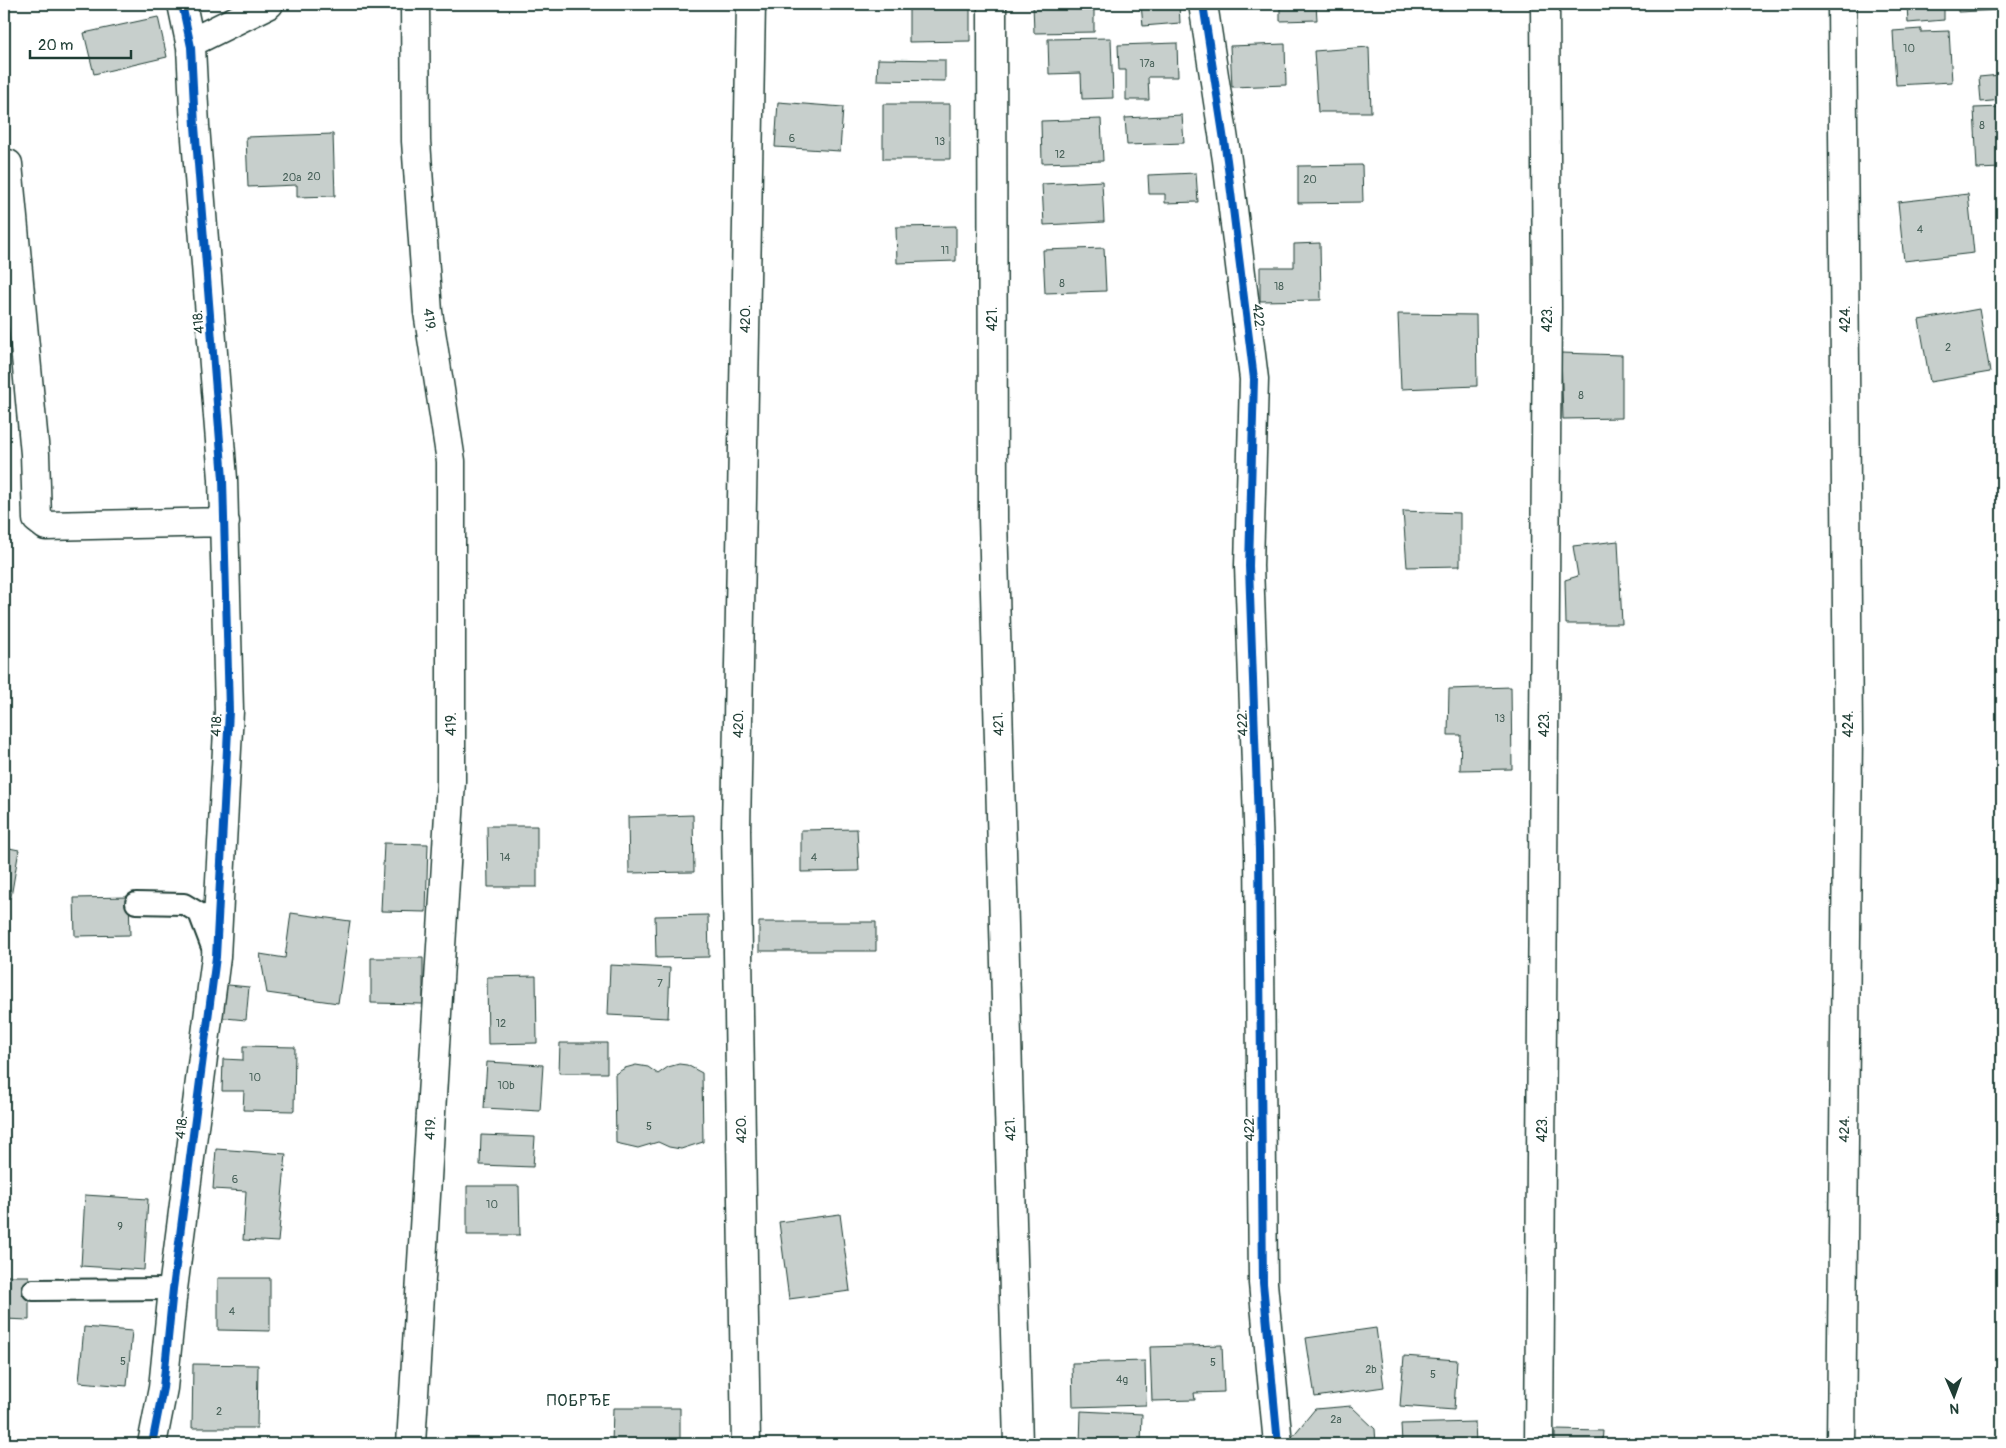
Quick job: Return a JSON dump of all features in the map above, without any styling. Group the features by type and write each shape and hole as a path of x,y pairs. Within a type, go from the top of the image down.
{"street":[{"name":"418.","path":"152,1444 163,1388 173,1289 216,957 229,711 225,522 190,43 182,4"},
{"path":"190,43 269,4"},
{"name":"419.","path":"411,1444 451,752 451,461 428,312 416,142 414,4"},
{"name":"420.","path":"746,1444 736,830 751,4"},
{"name":"421.","path":"992,4 992,518 1018,1444"},
{"name":"422.","path":"1203,4 1227,160 1254,379 1249,566 1259,850 1263,1283 1278,1444"},
{"name":"423.","path":"1539,1444 1548,307 1545,4"},
{"name":"424.","path":"1841,1444 1848,734 1842,4"},
{"path":"8,164 35,454 37,519 46,526 225,522"}],"lane":[{"path":"136,903 184,904 200,913 216,957"},
{"path":"34,1290 173,1289"}],"building":[{"path":"909,4 970,4 970,41 909,42"},
{"path":"1033,4 1094,4 1094,32 1034,33"},
{"path":"1141,4 1179,4 1180,23 1143,26"},
{"path":"1262,4 1316,4 1317,20 1280,21 1280,7 1262,8"},
{"path":"1907,4 1944,4 1944,20 1908,23"},
{"path":"1958,4 2002,4 2002,10 1958,12"},
{"path":"158,17 167,57 94,74 84,33"},
{"path":"1921,29 1921,32 1949,31 1952,82 1896,85 1893,31"},
{"path":"1111,38 1113,98 1082,99 1081,73 1049,74 1048,39"},
{"path":"1177,43 1178,77 1148,77 1149,100 1126,100 1126,70 1119,70 1118,45"},
{"path":"1285,44 1286,85 1232,87 1230,46"},
{"path":"1369,47 1371,112 1318,112 1314,51"},
{"path":"878,59 945,60 945,81 877,80"},
{"path":"2000,75 2002,100 1981,102 1979,77"},
{"path":"778,102 843,107 840,151 775,147"},
{"path":"883,104 950,104 950,159 883,159"},
{"path":"2002,107 2002,168 1977,169 1974,108"},
{"path":"1182,115 1184,143 1127,145 1125,118"},
{"path":"1101,119 1103,161 1042,163 1041,121"},
{"path":"333,134 335,196 297,197 297,185 248,187 246,137"},
{"path":"1362,165 1363,202 1298,203 1298,166"},
{"path":"1196,173 1198,202 1165,203 1165,194 1149,194 1148,175"},
{"path":"1102,181 1104,222 1044,225 1042,184"},
{"path":"1968,194 1974,253 1904,261 1898,202"},
{"path":"956,226 956,261 897,263 896,227"},
{"path":"1320,243 1321,300 1260,301 1260,267 1294,267 1294,244"},
{"path":"1104,248 1106,291 1045,293 1043,250"},
{"path":"1979,309 1990,372 1930,382 1919,320"},
{"path":"1398,314 1476,315 1477,386 1401,389"},
{"path":"1561,353 1622,355 1622,418 1563,419"},
{"path":"1403,511 1460,513 1460,566 1407,567"},
{"path":"1618,541 1622,624 1566,624 1565,580 1578,576 1573,546"},
{"path":"1511,687 1512,769 1460,770 1461,735 1448,735 1449,689"},
{"path":"693,815 694,872 629,873 628,817"},
{"path":"487,826 537,826 537,887 488,887"},
{"path":"857,829 859,871 801,872 801,830"},
{"path":"384,843 428,844 426,912 381,911"},
{"path":"4,847 19,850 11,897 4,896"},
{"path":"129,897 130,935 75,936 74,898"},
{"path":"291,913 350,921 338,1003 267,993 260,954 285,958"},
{"path":"708,915 709,957 656,958 655,916"},
{"path":"759,922 876,922 876,951 759,951"},
{"path":"371,958 423,958 423,1004 371,1003"},
{"path":"610,965 670,968 668,1018 608,1015"},
{"path":"536,976 537,1043 488,1044 487,977"},
{"path":"218,984 249,987 246,1020 215,1017"},
{"path":"560,1043 607,1043 607,1073 559,1073"},
{"path":"243,1046 295,1047 294,1111 243,1110 244,1091 222,1091 223,1059 243,1060"},
{"path":"487,1062 543,1065 540,1111 484,1108"},
{"path":"679,1064 687,1065 702,1073 703,1142 681,1149 669,1147 658,1142 638,1148 616,1143 615,1074 625,1068 636,1065 648,1067 658,1074 668,1067"},
{"path":"481,1135 535,1137 533,1167 480,1165"},
{"path":"216,1149 286,1154 278,1242 243,1240 246,1191 213,1189"},
{"path":"467,1186 519,1186 520,1235 467,1235"},
{"path":"85,1195 148,1199 144,1270 81,1266"},
{"path":"840,1214 850,1291 789,1299 779,1222"},
{"path":"4,1276 29,1276 29,1320 4,1319"},
{"path":"218,1278 270,1278 270,1331 218,1330"},
{"path":"84,1327 132,1331 127,1386 79,1382"},
{"path":"1376,1328 1384,1387 1315,1397 1306,1338"},
{"path":"1222,1345 1224,1392 1194,1393 1195,1400 1152,1401 1150,1347"},
{"path":"1404,1356 1457,1360 1454,1410 1400,1406"},
{"path":"1145,1361 1146,1405 1073,1407 1072,1363"},
{"path":"193,1364 258,1365 257,1428 192,1428"},
{"path":"1351,1406 1375,1429 1376,1444 1293,1444 1292,1437 1315,1409"},
{"path":"613,1408 680,1408 680,1444 612,1444"},
{"path":"1081,1411 1142,1414 1141,1444 1080,1444"},
{"path":"1475,1422 1476,1444 1402,1444 1401,1424"},
{"path":"1555,1430 1603,1431 1602,1444 1555,1444"}],"cycle path":[{"path":"152,1444 163,1388 173,1289 216,957 229,711 223,479 195,126 191,47 182,4"},
{"path":"1203,4 1227,160 1254,379 1249,566 1259,850 1263,1283 1278,1444"}],"district":[{"name":"ПОБРЂЕ","path":"579,1400"}]}
